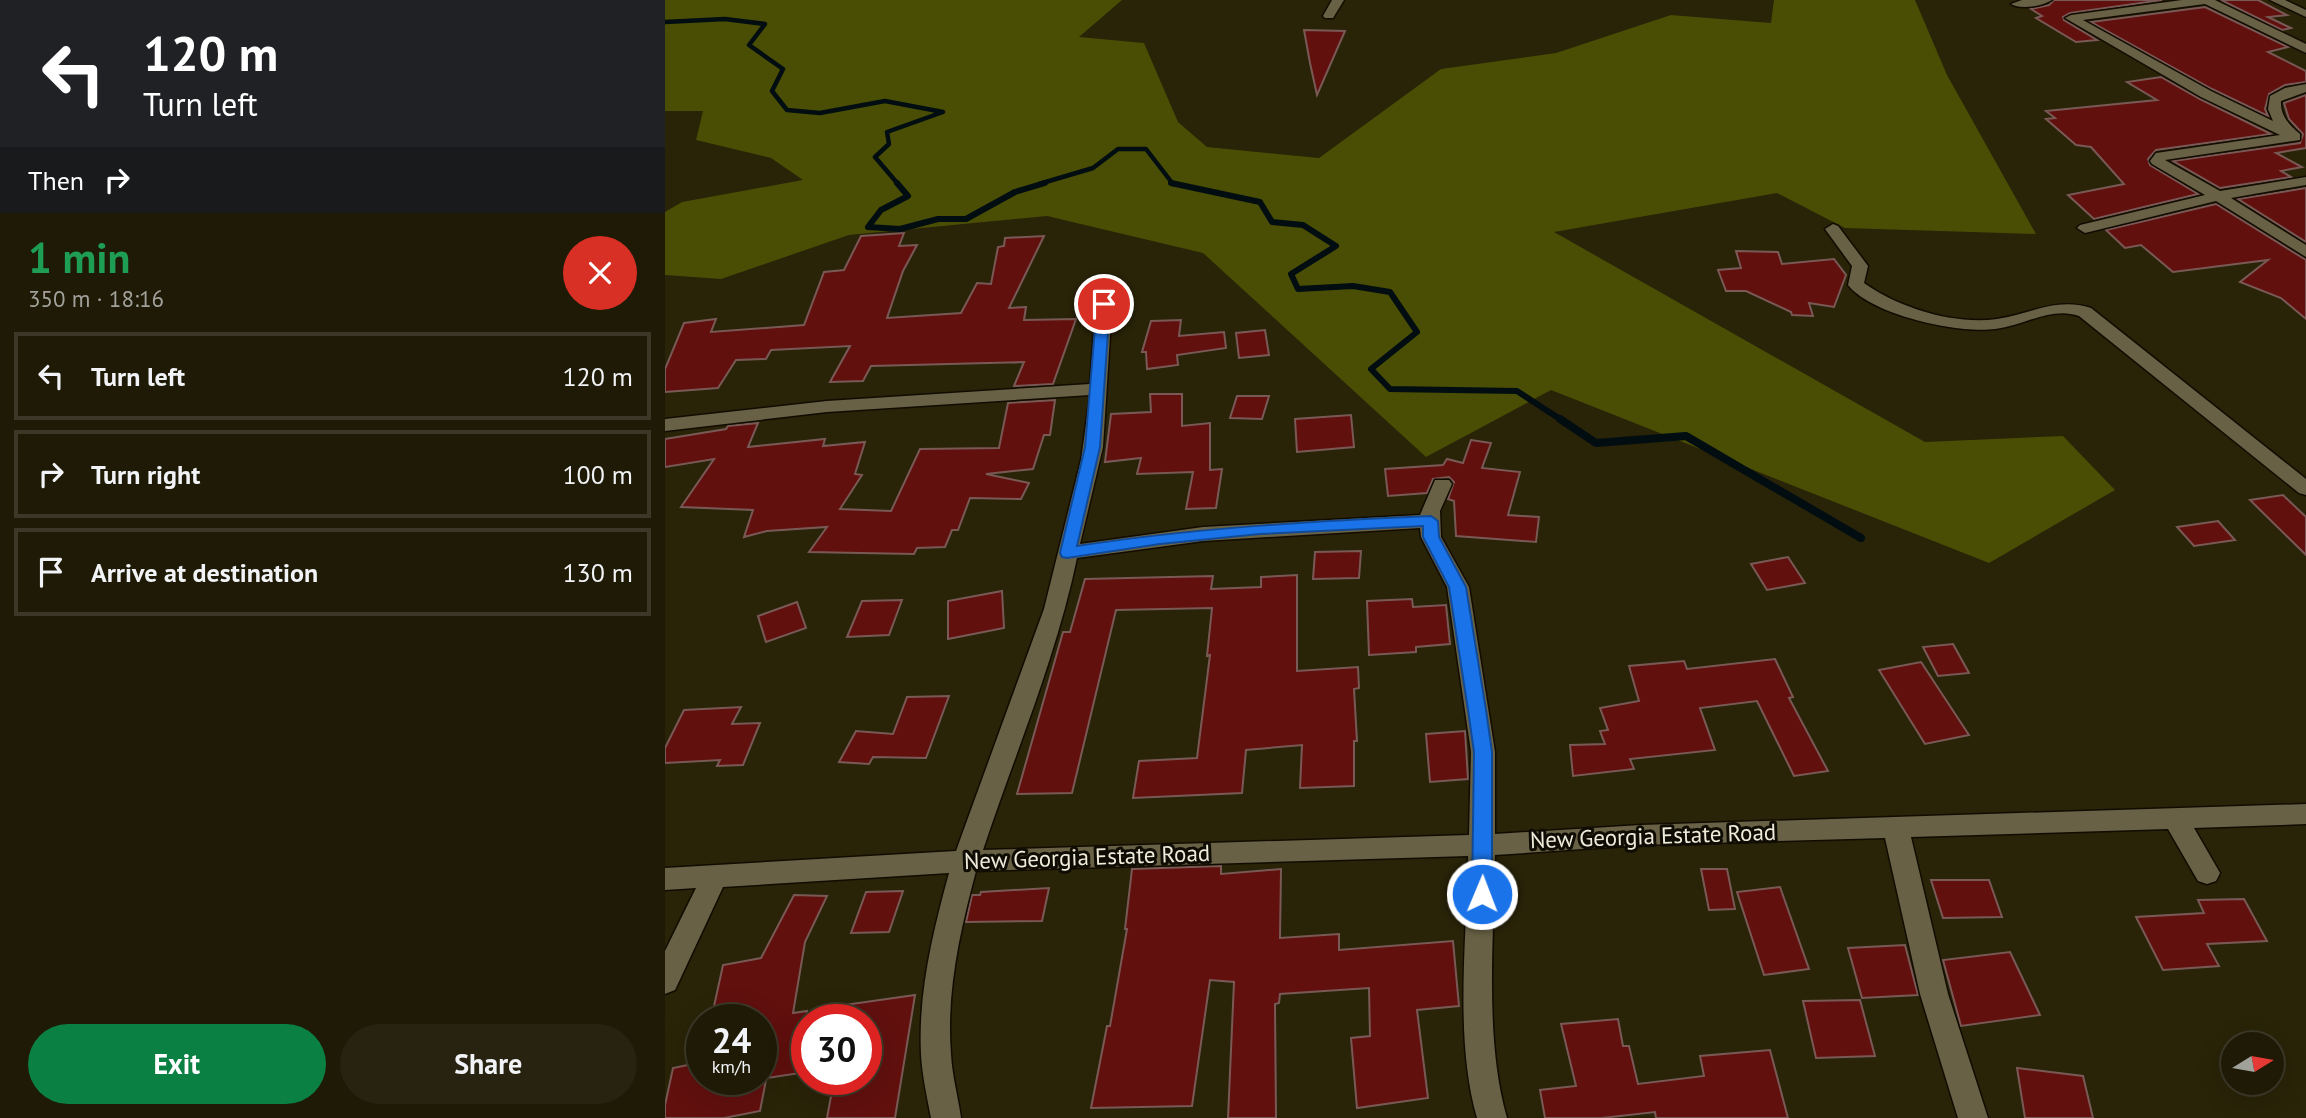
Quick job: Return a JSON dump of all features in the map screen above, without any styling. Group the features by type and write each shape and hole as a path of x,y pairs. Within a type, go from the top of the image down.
{"street":[{"path":"1329,16 1338,0"},
{"path":"2017,4 2046,0"},
{"path":"2301,140 2206,94 2071,18 2206,0 2306,49"},
{"path":"2276,0 2306,14"},
{"path":"2301,140 2275,116 2273,108 2275,99 2290,91 2306,88"},
{"path":"2301,140 2157,158 2157,161 2306,252"},
{"path":"2085,228 2218,196 2306,181"},
{"path":"1833,229 1860,266 1856,285 1908,310 1986,325 2030,317 2067,305 2085,312 2306,489"},
{"path":"2281,236 2306,232"},
{"path":"946,1118 939,1094 935,1032 940,953 966,861 1025,703 1053,616 1093,447 1104,304"},
{"path":"665,425 773,409 1099,389"},
{"path":"1442,484 1430,511 1431,537 1458,587 1483,752 1479,1045 1484,1090 1492,1118"},
{"path":"1067,553 1160,538 1260,529 1431,521"},
{"name":"New Georgia Estate Road","path":"665,878 966,861 1482,845 1641,835 2306,814"},
{"path":"2175,818 2207,873"},
{"path":"1896,828 1934,995 1973,1118"},
{"path":"665,981 716,874"}],"shaded area":[{"path":"665,0 1122,0 1079,37 1144,43 1178,122 1207,147 1319,158 1441,69 1556,53 1671,15 1771,23 1774,0 1915,0 1947,75 2036,234 1845,228 1777,193 1554,232 1925,442 2063,436 2115,490 1989,563 1551,390 1426,457 1203,253 1047,216 849,235 721,279 665,275 665,212 682,202 803,180 771,158 696,140 703,111 665,111"}],"building":[{"path":"2054,0 2162,0 2070,13 2063,17 2064,20 2097,40 2076,42 2036,18 2042,16 2031,9 2049,5"},
{"path":"2221,0 2258,0 2287,15 2268,17 2291,28 2282,30"},
{"path":"2205,7 2288,47 2268,52 2306,71 2306,82 2285,85 2269,94 2265,109 2268,116 2212,89 2091,22"},
{"path":"1304,30 1345,31 1317,95 1310,63"},
{"path":"2161,77 2271,134 2156,150 2148,159 2150,165 2198,194 2094,219 2068,195 2124,184 2091,147 2076,145 2046,119 2055,118 2046,111 2157,100 2127,82"},
{"path":"2306,95 2306,148 2276,153 2302,167 2281,171 2291,177 2220,188 2173,161 2300,143 2303,134 2289,119 2284,103"},
{"path":"2306,188 2306,242 2238,199"},
{"path":"2216,204 2306,260 2306,319 2281,298 2240,282 2268,260 2173,272 2141,245 2125,248 2106,230"},
{"path":"904,233 899,246 917,245 903,271 887,318 961,313 977,283 991,284 998,247 1004,246 1005,238 1044,236 1009,308 1026,307 1024,320 1076,319 1053,384 1014,386 1024,362 871,366 863,381 830,382 850,346 771,350 766,359 736,360 718,388 665,392 665,369 684,323 716,319 711,332 804,325 824,272 844,270 861,236"},
{"path":"1736,251 1778,252 1782,264 1834,259 1846,275 1834,307 1809,303 1813,316 1792,315 1791,312 1746,291 1726,291 1718,270 1741,268"},
{"path":"1181,320 1179,336 1224,332 1226,348 1177,355 1178,365 1147,369 1146,352 1142,352 1151,321"},
{"path":"1265,330 1269,355 1239,358 1236,333"},
{"path":"1150,394 1182,394 1182,426 1210,423 1210,470 1222,469 1216,508 1186,509 1193,472 1137,474 1141,458 1105,462 1111,414 1151,412"},
{"path":"1237,396 1269,396 1262,419 1230,418"},
{"path":"1055,400 1050,435 1044,435 1033,469 986,474 1029,483 1021,499 970,498 958,530 952,530 945,547 917,548 914,554 809,552 827,527 767,531 744,537 753,510 681,507 714,459 665,467 665,439 726,429 728,426 758,423 748,447 825,439 823,446 865,442 855,474 862,475 840,509 891,511 920,449 999,448 1008,403"},
{"path":"1351,415 1354,447 1297,452 1295,419"},
{"path":"1471,440 1491,443 1482,468 1520,472 1508,515 1539,517 1536,542 1456,536 1454,501 1448,499 1454,482 1449,477 1433,479 1427,493 1388,496 1385,469 1443,465 1447,459 1463,463"},
{"path":"2283,495 2306,517 2306,555 2250,500"},
{"path":"2218,521 2235,540 2194,546 2177,527"},
{"path":"1361,551 1359,578 1313,579 1315,552"},
{"path":"1788,557 1805,583 1767,590 1751,564"},
{"path":"1297,575 1297,671 1358,667 1359,688 1354,689 1357,741 1354,741 1354,786 1300,788 1302,745 1246,750 1242,793 1133,798 1139,761 1197,758 1210,655 1207,656 1212,608 1116,610 1072,793 1017,794 1063,632 1070,632 1085,579 1213,576 1211,589 1261,587 1261,577"},
{"path":"1002,591 1004,628 948,639 948,601"},
{"path":"1412,599 1413,607 1446,605 1450,644 1416,647 1416,652 1369,655 1367,601"},
{"path":"902,600 889,635 847,637 862,601"},
{"path":"797,602 806,628 766,642 758,616"},
{"path":"1953,644 1969,673 1938,676 1923,647"},
{"path":"1775,659 1793,697 1789,698 1828,771 1794,776 1757,701 1700,708 1715,750 1630,759 1634,769 1573,776 1570,745 1605,744 1600,731 1608,730 1600,708 1639,701 1629,666 1684,661 1687,669"},
{"path":"1921,662 1969,735 1925,744 1879,670"},
{"path":"949,696 926,758 873,757 869,764 839,762 856,731 893,734 907,697"},
{"path":"741,707 732,724 760,723 743,765 717,766 720,760 665,763 665,748 684,710"},
{"path":"1465,731 1468,779 1430,782 1426,734"},
{"path":"1221,866 1221,874 1281,869 1280,938 1339,934 1339,950 1453,941 1459,1006 1417,1010 1428,1098 1357,1108 1351,1038 1370,1036 1369,988 1280,994 1279,1003 1275,1004 1276,1118 1228,1118 1234,982 1210,980 1192,1106 1091,1108 1107,1026 1110,1026 1127,929 1132,869"},
{"path":"1701,869 1727,869 1735,909 1709,910"},
{"path":"1931,880 1989,880 2002,917 1943,918"},
{"path":"1780,887 1809,969 1764,975 1737,892"},
{"path":"1049,888 1042,921 966,922 972,895 980,895 981,892"},
{"path":"903,891 889,932 851,933 866,892"},
{"path":"794,895 827,896 805,942 795,1004 791,1004 791,1074 777,1077 777,1004 714,1004 723,965 761,958"},
{"path":"2244,899 2267,941 2207,944 2219,966 2163,970 2136,917 2204,913 2198,900"},
{"path":"1905,945 1918,995 1862,998 1848,948"},
{"path":"2010,952 2040,1015 1961,1026 1943,960"},
{"path":"915,995 895,1118 827,1118 831,1095 882,1095 882,1004 851,1004"},
{"path":"1860,1000 1875,1056 1816,1058 1803,1001"},
{"path":"1618,1019 1623,1046 1629,1046 1638,1084 1704,1076 1700,1056 1770,1050 1788,1118 1656,1118 1655,1112 1602,1118 1545,1118 1540,1090 1576,1086 1561,1024"},
{"path":"686,1065 686,1095 763,1095 760,1111 724,1118 665,1118 673,1068"},
{"path":"2017,1068 2083,1076 2093,1118 2025,1118"}],"waterway":[{"path":"665,22 725,19 765,24 749,45 783,69 772,91 787,110 820,113 885,101 943,112 887,132 889,144 875,157 898,184"},
{"path":"1039,184 1093,168 1118,149 1146,149 1172,183"},
{"path":"897,183 908,196 881,210 868,227 900,229 938,219 966,219 1015,192 1045,183"},
{"path":"1172,183 1260,202 1272,222 1303,225 1336,246 1291,274 1298,289 1353,286 1390,292 1417,332 1371,369 1390,389 1517,391 1563,421"},
{"path":"1563,421 1596,443 1686,436 1861,538"}],"route":[{"path":"1104,304 1093,447 1067,553 1160,538 1260,529 1431,521 1431,537 1458,587 1483,752 1482,894"}]}
